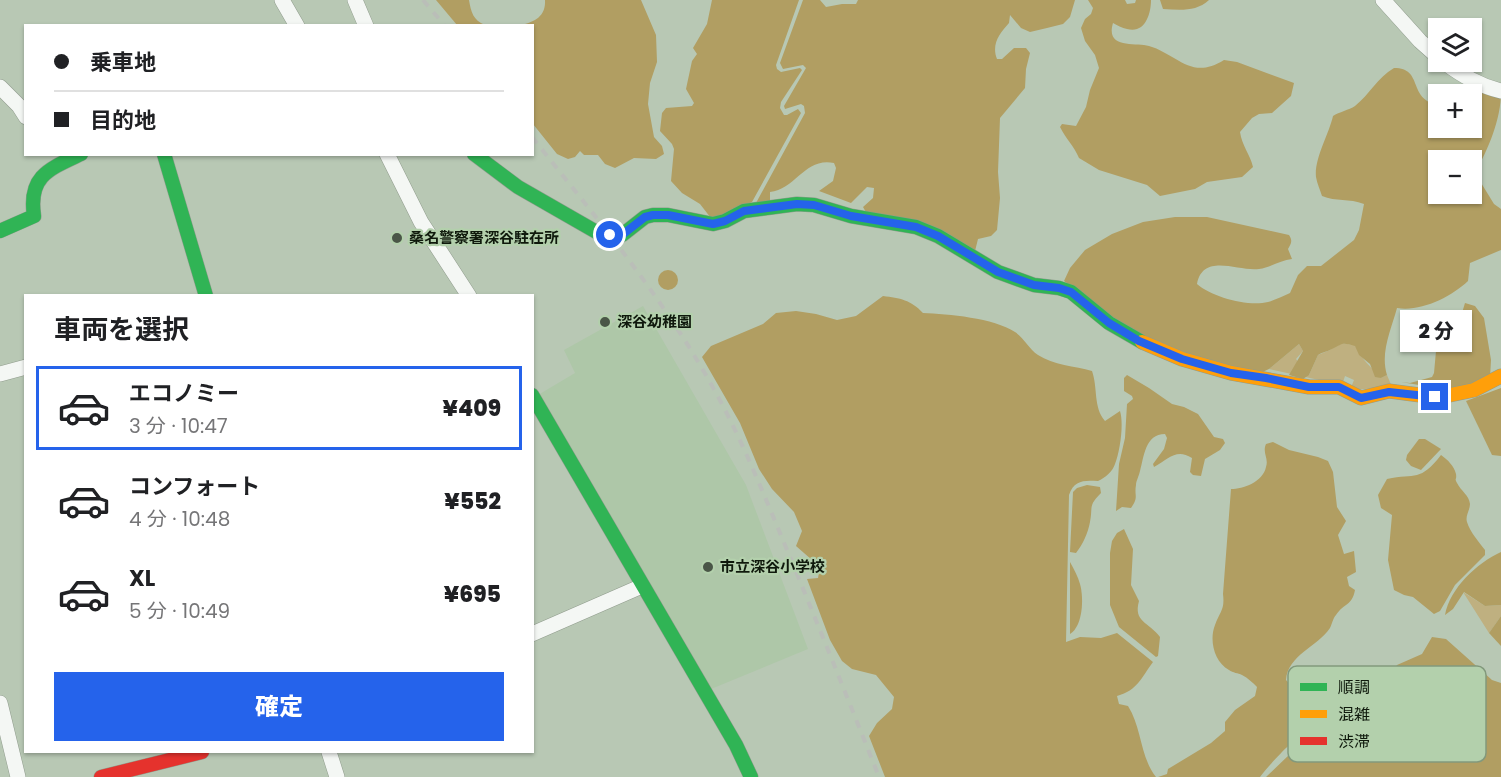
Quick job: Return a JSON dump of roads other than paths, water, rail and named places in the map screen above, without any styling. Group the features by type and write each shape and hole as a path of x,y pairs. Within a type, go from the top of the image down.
{"street":[{"path":"282,0 296,24"},
{"path":"355,0 365,24"},
{"path":"1383,0 1428,48"},
{"path":"1459,72 1485,87 1501,92"},
{"path":"0,87 24,114"},
{"path":"45,156 50,169"},
{"path":"0,231 34,216 31,195 36,183 50,169 77,156"},
{"path":"165,156 205,294"},
{"path":"388,156 421,222 469,294"},
{"path":"477,156 518,187 600,234 622,235 645,217 653,215 668,215 713,224 725,221 744,211 797,204 814,205 851,216 916,227 938,236 998,272 1034,285 1071,292 1109,323 1139,341 1182,359 1231,373 1309,387 1339,387 1361,398 1389,392 1435,397 1450,395 1474,390 1501,376"},
{"path":"0,374 24,368"},
{"path":"534,398 736,745 751,777"},
{"path":"534,633 642,586"},
{"path":"0,704 18,777"},
{"path":"101,777 198,753"},
{"path":"329,753 337,777"}],"railway":[{"path":"423,0 443,24"},
{"path":"534,140 649,288 692,351 722,403 768,504 879,777"}],"place":[{"name":"桑名警察署深谷駐在所","path":"397,238"},
{"name":"深谷幼稚園","path":"605,322"},
{"name":"市立深谷小学校","path":"708,567"}]}
